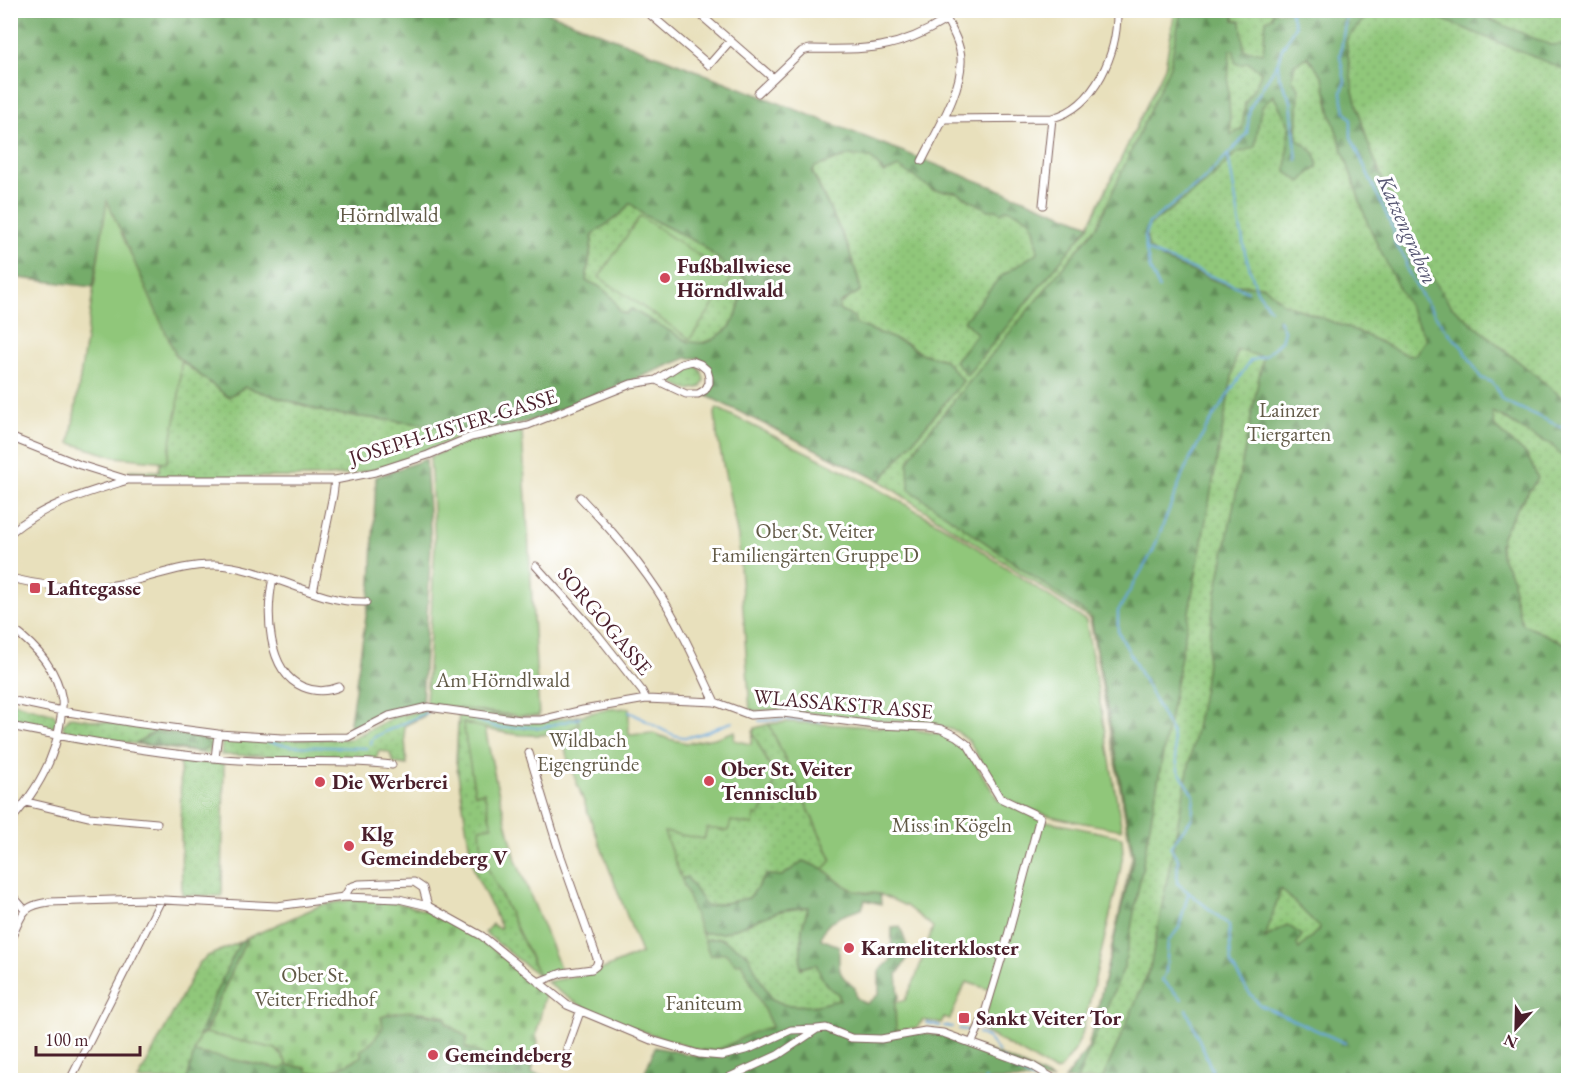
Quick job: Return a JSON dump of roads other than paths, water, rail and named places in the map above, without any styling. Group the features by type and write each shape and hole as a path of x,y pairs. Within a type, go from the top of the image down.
{"street":[{"path":"645,10 709,65 730,41"},
{"path":"695,10 773,78"},
{"path":"922,161 959,82 962,57 958,42 942,10"},
{"path":"942,119 1052,118 1065,115 1076,107 1107,67 1115,43 1117,10"},
{"path":"758,93 802,51 872,48 899,43 926,33 946,19"},
{"path":"1043,205 1052,118"},
{"name":"JOSEPH-LISTER-GASSE","path":"10,437 80,465 128,480 335,480 375,472 471,437 528,425 631,384 656,380 681,364 692,361 700,364 707,370 709,376 709,383 705,390 696,395 686,394 656,380"},
{"path":"10,533 33,516 62,501 128,480"},
{"path":"313,592 335,480"},
{"path":"580,497 627,548 667,604 715,702"},
{"path":"10,578 43,585 91,588 119,584 182,567 214,565 243,569 340,600 366,602"},
{"name":"SORGOGASSE","path":"536,567 598,635 646,699"},
{"path":"273,578 269,604 271,632 276,655 285,673 297,685 314,691 339,687"},
{"path":"10,627 40,652 51,669 61,693 62,711 58,736 47,767 26,802 10,820"},
{"name":"WLASSAKSTRASSE","path":"218,734 282,738 348,737 389,716 424,708 521,720 541,720 646,699 715,702 750,715 783,713 875,725 941,729 968,745 1000,798 1040,817 1004,950 984,1016 972,1042"},
{"path":"10,700 62,711 218,734 215,758"},
{"path":"10,726 135,750 255,761 356,762 392,765"},
{"path":"529,753 559,851 598,961 592,969 562,973 538,982"},
{"path":"26,802 88,817 157,823"},
{"path":"344,897 350,887 358,884 414,882 423,888 428,906"},
{"path":"10,893 25,910"},
{"path":"10,940 25,910 36,904 49,902 161,900 277,906 344,897 392,898 428,906 482,936 507,954 554,997 580,1012 645,1038 689,1051 722,1056 740,1052 791,1030 826,1028 851,1038 881,1039 925,1031 943,1033 972,1042 1031,1065 1056,1080"},
{"path":"70,1080 161,900"},
{"path":"567,1048 580,1012"},
{"path":"723,1080 778,1055 817,1029"}],"waterway":[{"path":"1159,288 1150,269 1146,250 1145,237 1149,223 1202,181 1247,133 1250,108 1278,62 1282,49 1295,26 1290,10"},
{"name":"Katzengraben","path":"1347,10 1340,56 1345,81 1342,92 1345,111 1351,118 1351,137 1394,232 1395,244 1405,258 1407,270 1423,298 1462,347 1481,378 1492,382 1502,400 1568,430"},
{"path":"1278,64 1279,76 1291,101 1297,160"},
{"path":"1228,155 1245,253 1257,291 1270,309"},
{"path":"1148,251 1248,291"},
{"path":"1279,320 1284,330 1281,341 1265,356 1250,361 1207,427 1184,471 1153,551 1118,611 1118,631 1172,733 1178,770 1194,795 1192,818 1170,847 1178,859 1177,883 1229,925 1231,964 1247,990 1260,1005 1345,1043"},
{"path":"371,744 372,739 378,735 428,712"},
{"path":"629,712 666,732 681,737 699,734 733,722"},
{"path":"476,720 499,728 540,728 580,718"},
{"path":"759,721 784,719"},
{"path":"787,719 822,721"},
{"path":"267,742 293,746 367,748"},
{"path":"1182,999 1162,980 1166,973 1168,942 1179,928 1188,894"},
{"path":"1186,1009 1212,1070"},
{"path":"927,1023 940,1026"},
{"path":"944,1026 952,1027"},
{"path":"959,1029 974,1031"},
{"path":"978,1033 988,1038 999,1052"},
{"path":"1002,1058 1006,1064 1033,1080"}],"place":[{"name":"Fußballwiese Hörndlwald","path":"665,278"},
{"name":"Lafitegasse","path":"35,588"},
{"name":"Ober St. Veiter Tennisclub","path":"709,781"},
{"name":"Die Werberei","path":"320,782"},
{"name":"Klg Gemeindeberg V","path":"349,846"},
{"name":"Karmeliterkloster","path":"849,948"},
{"name":"Sankt Veiter Tor","path":"964,1018"},
{"name":"Gemeindeberg","path":"433,1055"}],"park label":[{"name":"Hörndlwald","path":"389,215"},
{"name":"Lainzer Tiergarten","path":"1289,422"},
{"name":"Ober St. Veiter Familiengärten Gruppe D","path":"815,543"},
{"name":"Am Hörndlwald","path":"503,680"},
{"name":"Wildbach Eigengründe","path":"588,752"},
{"name":"Miss in Kögeln","path":"952,825"},
{"name":"Ober St. Veiter Friedhof","path":"315,987"},
{"name":"Faniteum","path":"704,1003"}]}
